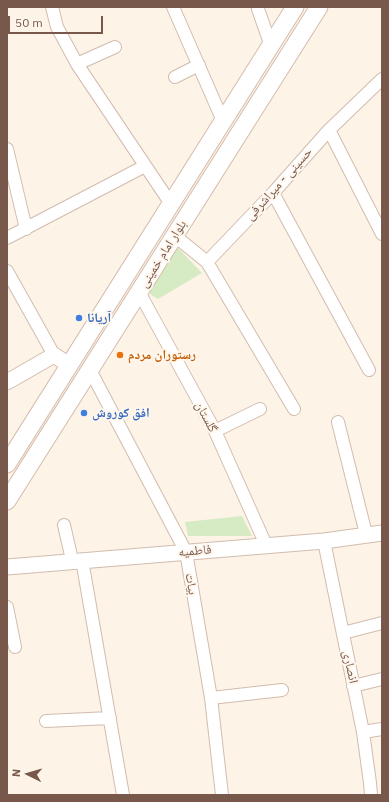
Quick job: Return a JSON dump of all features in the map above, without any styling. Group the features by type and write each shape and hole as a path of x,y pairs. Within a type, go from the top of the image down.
{"main road":[{"name":"بلوار امام خمینی","path":"7,464 296,7"},
{"name":"بلوار امام خمینی","path":"7,501 319,7"}],"street":[{"path":"52,7 57,27 77,64 171,204"},
{"path":"173,7 224,121"},
{"path":"258,9 271,46"},
{"path":"77,64 115,47"},
{"path":"175,77 199,65"},
{"name":"حسینی - میراشرفی","path":"207,262 273,193 329,130 382,79"},
{"path":"329,130 382,234"},
{"path":"7,149 12,195 26,229"},
{"path":"7,238 145,166"},
{"path":"273,193 369,370"},
{"path":"175,236 207,262 294,409"},
{"path":"7,272 54,355 69,365"},
{"name":"گلستان","path":"139,292 215,431 266,545"},
{"path":"7,382 54,355"},
{"name":"بیات","path":"90,370 186,552 211,698 222,795"},
{"path":"215,431 260,409"},
{"path":"338,422 366,534"},
{"path":"64,525 77,560 110,718 123,795"},
{"name":"فاطمیه","path":"7,567 77,560 324,541 382,533"},
{"name":"انصاری","path":"324,541 363,732 371,795"},
{"path":"7,607 15,647"},
{"path":"342,633 382,623"},
{"path":"353,686 382,679"},
{"path":"211,698 282,690"},
{"path":"46,721 110,718"},
{"path":"363,732 382,729"}],"green space":[{"path":"178,248 202,273 158,299 151,295 148,288"},
{"path":"242,516 252,536 188,536 185,522"}],"place":[{"name":"آريانا","path":"79,318"},
{"name":"رستوران مردم","path":"120,355"},
{"name":"افق کوروش","path":"84,413"}]}
